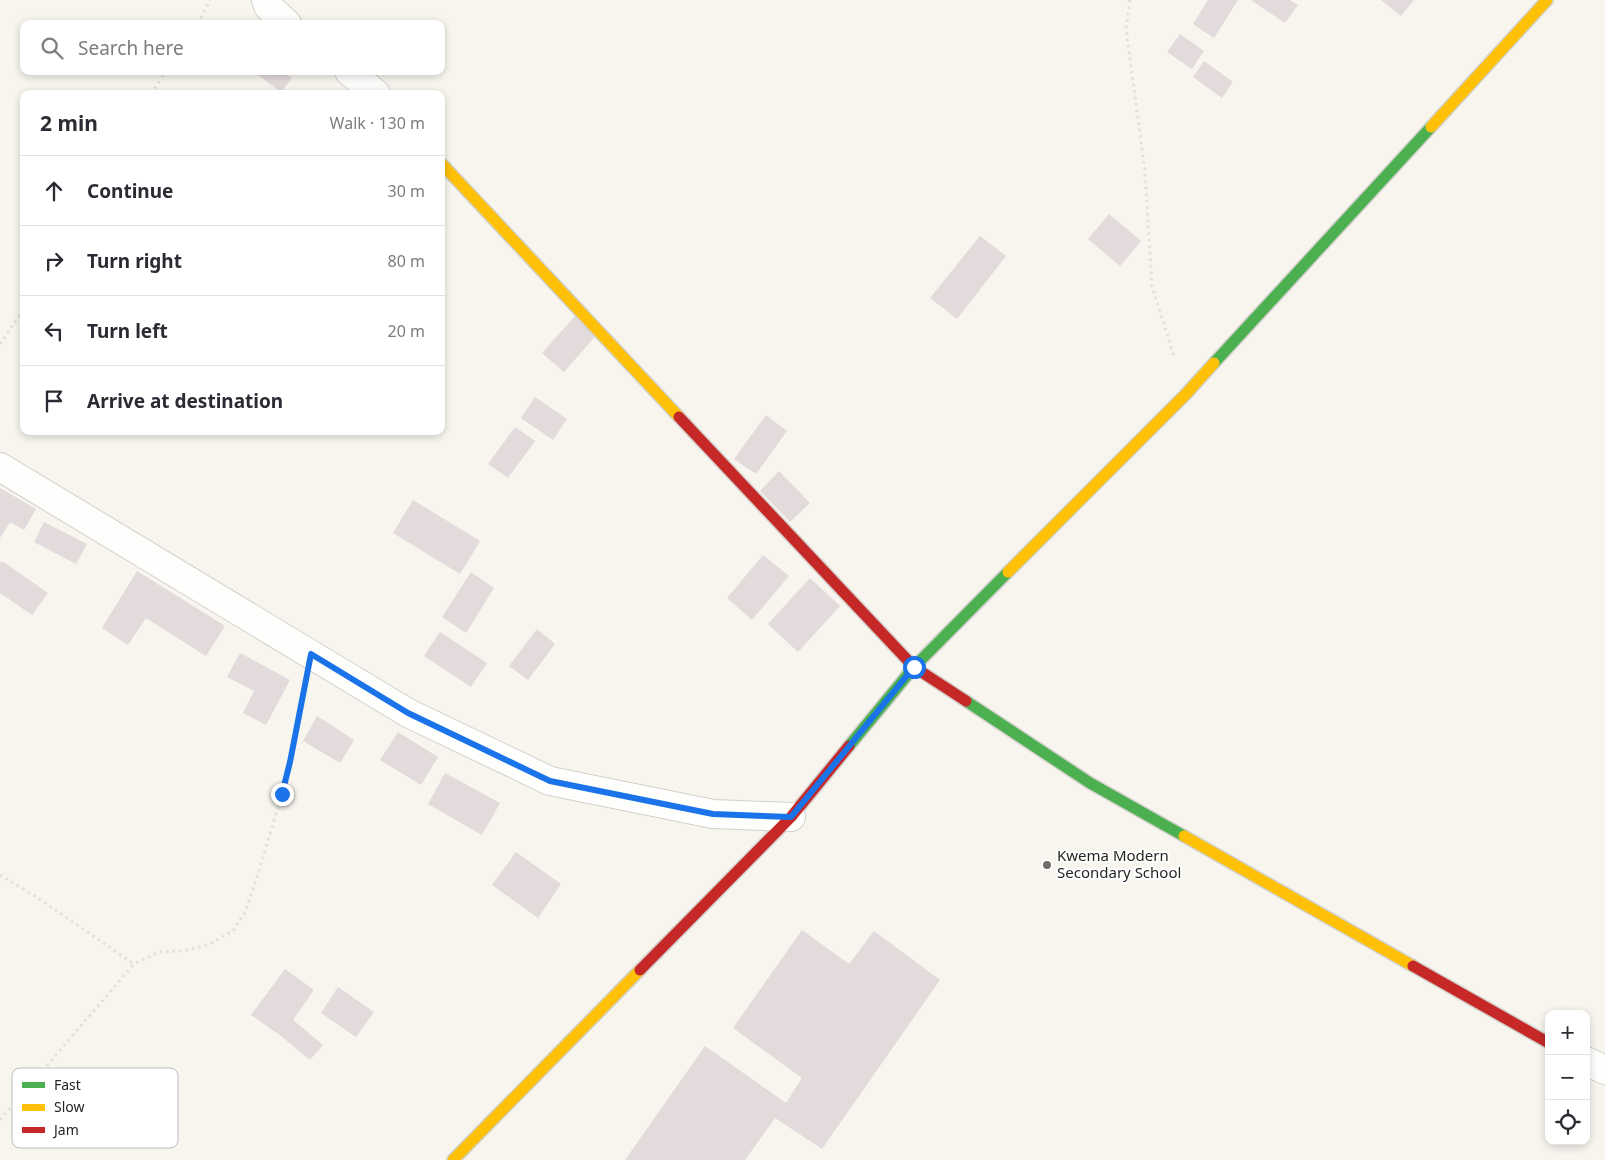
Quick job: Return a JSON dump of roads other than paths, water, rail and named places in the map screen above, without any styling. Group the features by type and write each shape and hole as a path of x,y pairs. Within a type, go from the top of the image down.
{"street":[{"path":"266,0 268,6 284,20"},
{"path":"453,1160 791,817 914,667 1186,394 1547,0"},
{"path":"354,75 371,90"},
{"path":"445,167 914,667 1090,783 1545,1041"},
{"path":"0,467 408,713 550,781 713,814 791,817"},
{"path":"1590,1063 1605,1070"}],"place":[{"name":"Kwema Modern Secondary School","path":"1047,865"}]}
